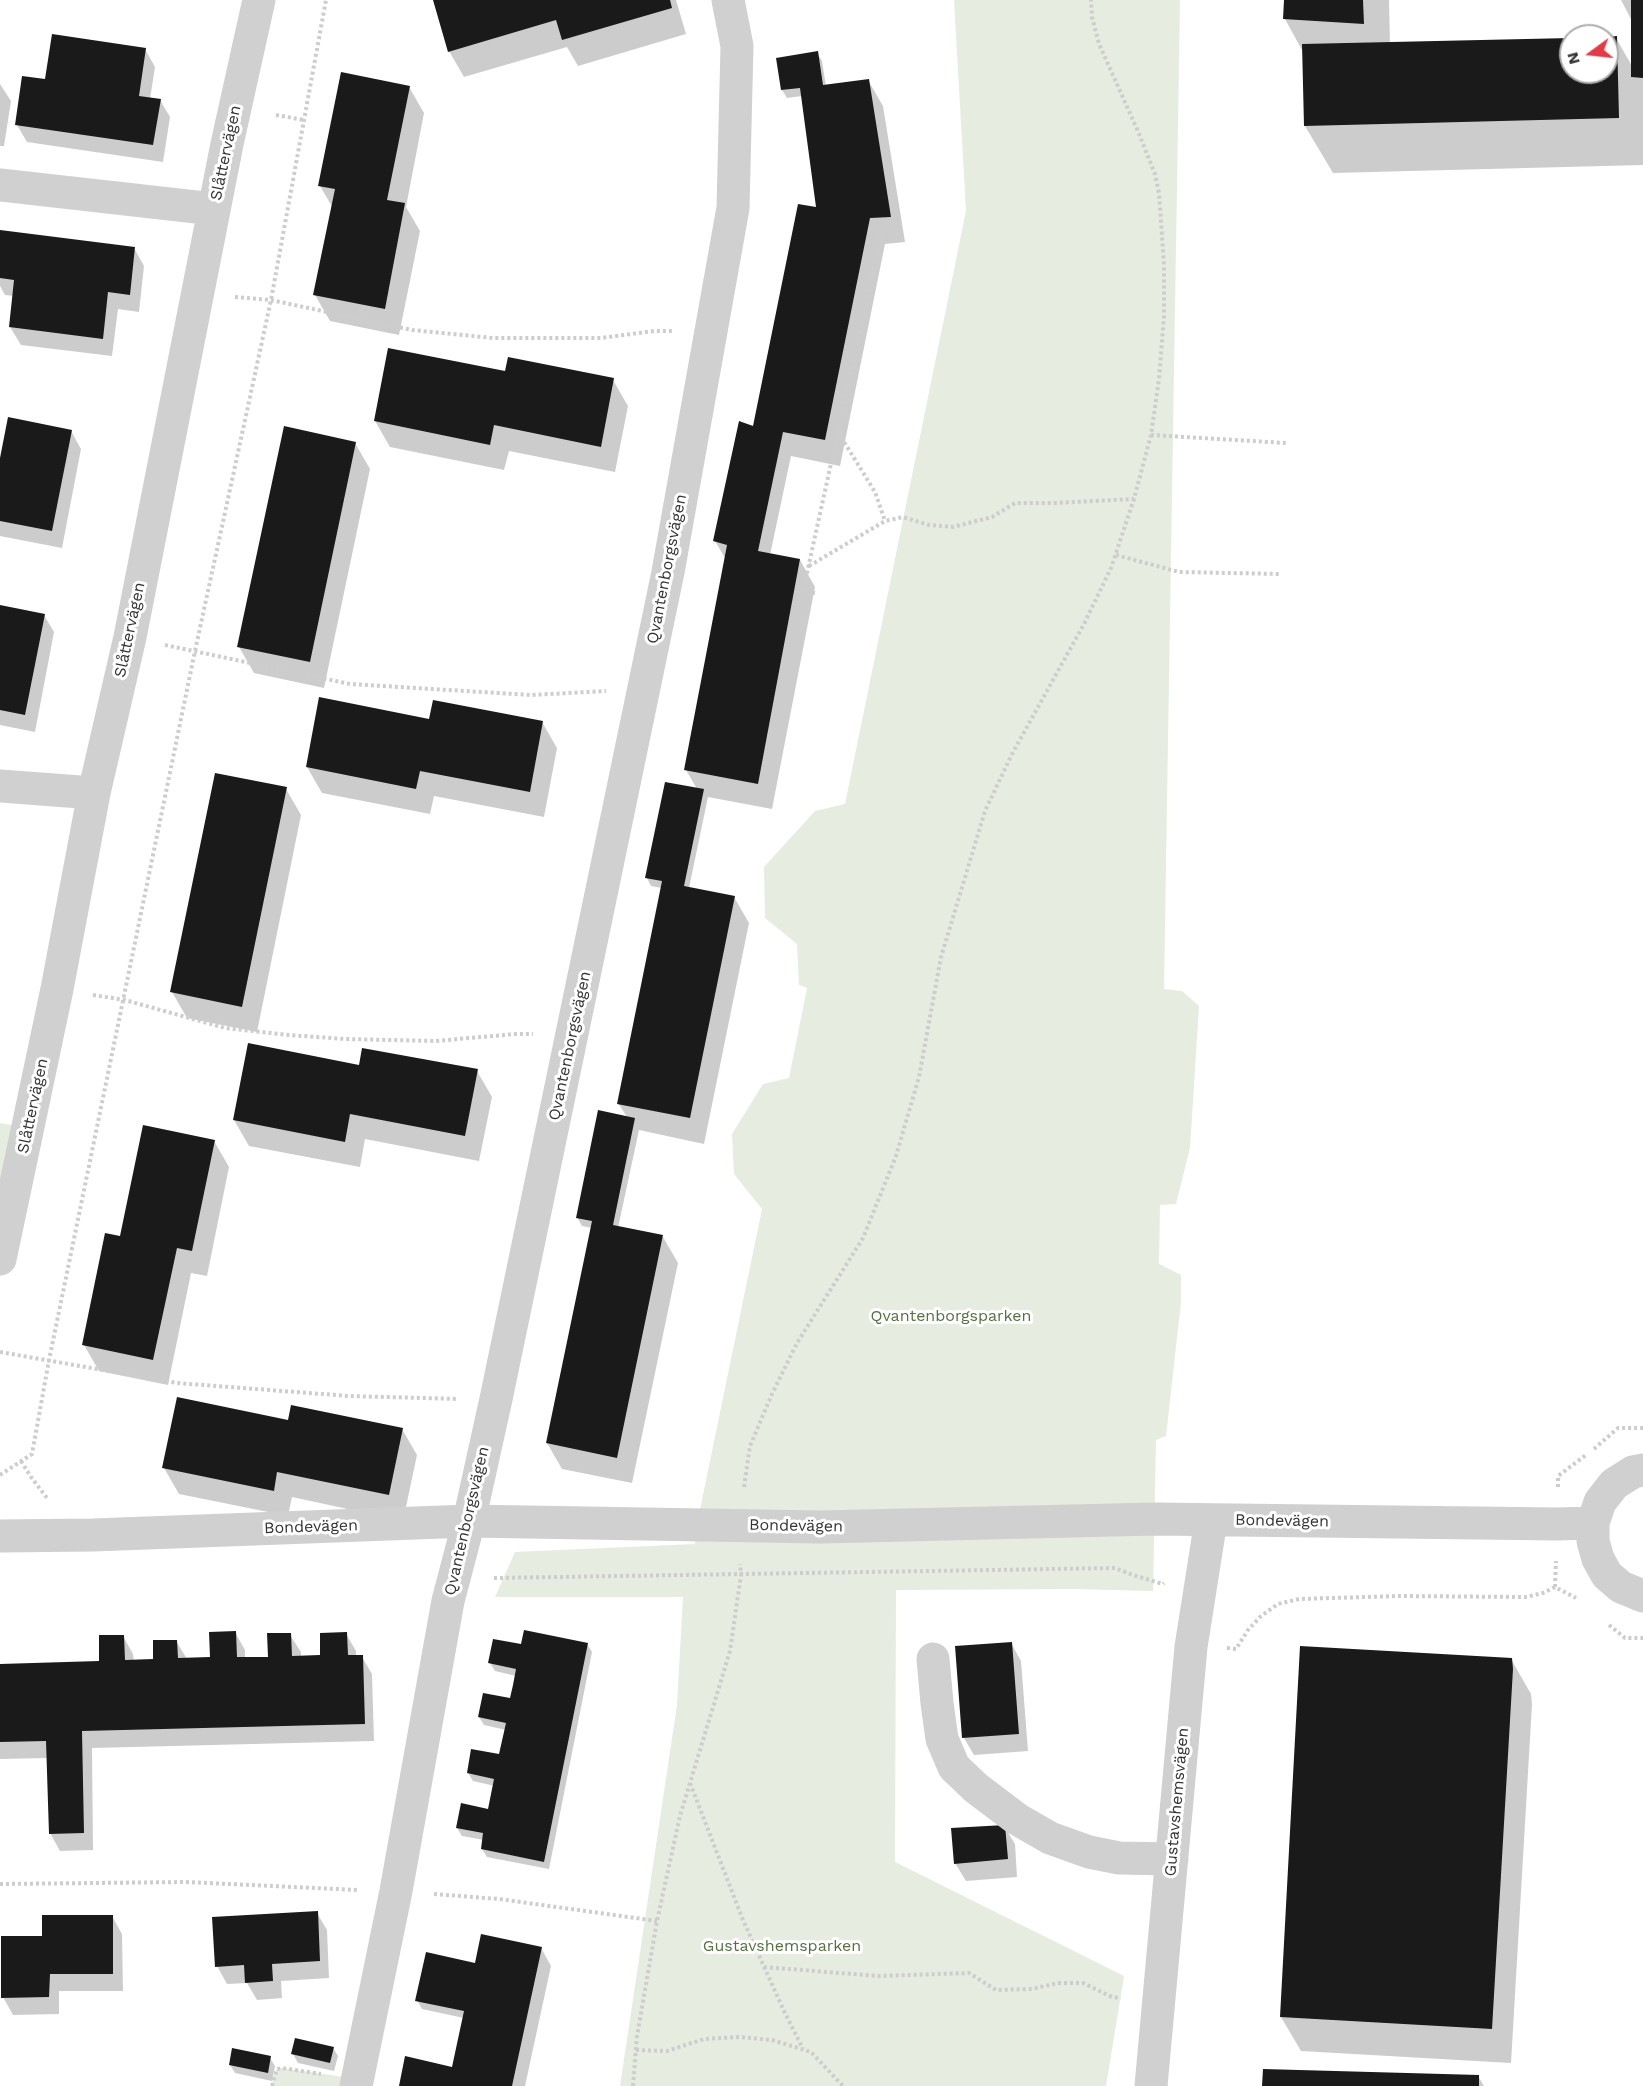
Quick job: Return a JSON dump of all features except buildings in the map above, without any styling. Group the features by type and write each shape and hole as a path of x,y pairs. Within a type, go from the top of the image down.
{"street":[{"name":"Slåttervägen","path":"0,1259 57,989 94,793 130,637 214,209 259,0"},
{"name":"Qvantenborgsvägen","path":"357,2083 396,1891 448,1601 469,1521 496,1399 573,1035 668,572 711,333 733,208 737,46 728,0"},
{"path":"0,185 214,209"},
{"path":"0,786 94,793"},
{"path":"1643,1470 1633,1472 1614,1484 1600,1502 1593,1523 1593,1541 1598,1559 1607,1575 1621,1587 1643,1596"},
{"name":"Bondevägen","path":"0,1536 469,1521 820,1527 1155,1519 1593,1523"},
{"name":"Gustavshemsvägen","path":"1150,2086 1191,1647 1211,1520"},
{"path":"933,1659 942,1739 954,1767 976,1788 1017,1819 1050,1838 1089,1852 1119,1858 1172,1859"}],"path":[{"path":"0,1475 32,1454 49,1360 195,651 271,300 326,0"},
{"path":"633,2086 636,2049 657,1921 680,1816 730,1651 741,1575 739,1526 750,1446 797,1343 863,1238 896,1156 919,1077 941,957 985,811 1012,754 1084,624 1116,555 1134,500 1151,435 1159,379 1164,316 1164,265 1159,193 1155,174 1137,129 1099,44 1092,17 1091,0"},
{"path":"276,115 304,120"},
{"path":"815,593 802,591 881,236"},
{"path":"199,293 271,300 412,330 493,338 601,338 654,330 711,333"},
{"path":"838,432 875,492 885,521"},
{"path":"1151,435 1286,444"},
{"path":"808,566 885,521 903,517 929,525 953,527 992,518 1016,503 1134,500"},
{"path":"1116,555 1179,572 1281,573"},
{"path":"130,637 350,684 531,695 644,688"},
{"path":"57,989 124,1000 225,1028 345,1039 436,1041 515,1034 573,1035"},
{"path":"0,1352 177,1383 349,1396 496,1399"},
{"path":"21,1461 48,1499"},
{"path":"454,1578 1115,1568 1162,1584 1169,1575"},
{"path":"1236,1648 1261,1616 1278,1604 1299,1599 1399,1596 1526,1597 1544,1593 1555,1587 1579,1600"},
{"path":"1607,1623 1625,1638 1643,1638"},
{"path":"690,1782 743,1920 803,2049"},
{"path":"0,1884 186,1882 396,1891 499,1899 657,1921"},
{"path":"764,1967 878,1976 969,1973 996,1990 1032,1989 1058,1983 1083,1983 1112,1996 1159,2004"},
{"path":"636,2049 667,2051 704,2039 739,2037 772,2040 811,2052 843,2086"},
{"path":"272,2086 278,2069 282,2068 357,2083"}],"green space":[{"name":"Qvantenborgsparken","path":"954,0 1180,0 1164,989 1182,991 1199,1006 1190,1148 1176,1204 1160,1205 1159,1264 1181,1275 1181,1302 1166,1436 1156,1440 1153,1591 896,1590 895,1862 1124,1976 1106,2086 620,2086 677,1705 683,1597 495,1597 515,1552 695,1544 697,1524 762,1209 734,1174 732,1134 763,1084 789,1078 807,988 799,985 797,944 765,918 764,867 815,811 845,804 966,211"},
{"path":"0,1123 28,1128 0,1259"},
{"path":"277,2069 358,2079 356,2086 272,2086"}],"park label":[{"name":"Gustavshemsparken","path":"782,1946"}]}
